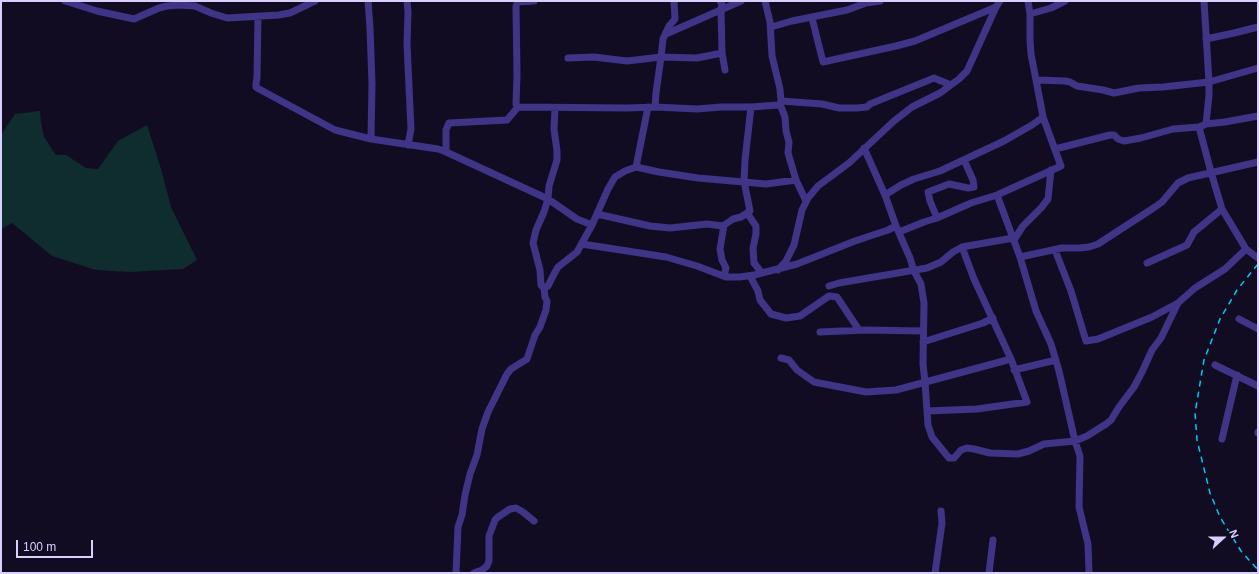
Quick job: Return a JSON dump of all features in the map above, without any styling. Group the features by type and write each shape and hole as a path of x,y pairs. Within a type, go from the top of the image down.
{"street":[{"path":"65,2 134,19 167,6 196,4 211,13 228,18 280,16 315,1"},
{"path":"368,1 372,84 371,139"},
{"path":"407,1 411,129 408,145"},
{"path":"518,107 516,104 518,75 516,6 518,2 534,1"},
{"path":"636,167 656,93 663,39 669,26 675,19 674,1"},
{"path":"720,1 722,4 722,52 725,70"},
{"path":"666,34 742,1"},
{"path":"765,1 770,27 772,56 780,89 780,103 785,117 786,131 789,142 788,153 796,180 806,201"},
{"path":"770,27 847,10 866,2 880,1"},
{"path":"582,244 666,257 724,276 750,276 778,270 808,260 855,241 888,230 937,218 970,203 997,196 1061,166 1043,116 1030,40 1030,14 1028,1"},
{"path":"1030,14 1051,8 1065,1"},
{"path":"1204,1 1209,95 1203,126 1211,172 1222,209 1246,249 1258,258"},
{"path":"812,18 823,62 896,46 915,40 998,4"},
{"path":"778,270 786,261 794,245 802,210 806,201 818,186 849,163 864,148 912,107 940,93 967,71 998,4"},
{"path":"258,17 256,87 335,130 371,139 438,149 446,152 548,199 577,218 592,225"},
{"path":"1206,39 1234,34 1258,27"},
{"path":"568,58 594,58 627,61 661,57 697,58 722,52"},
{"path":"1037,80 1065,81 1077,86 1114,93 1139,88 1209,82 1258,68"},
{"path":"518,107 651,107 697,109 751,107 778,105 780,103 822,104 839,108 857,108 867,107 870,104 934,78 950,85"},
{"path":"446,152 446,130 448,124 508,120 518,107"},
{"path":"597,214 650,226 670,228 707,224 723,226 733,219 750,212 744,181 751,107"},
{"path":"456,573 458,527 462,515 470,474 477,456 482,429 488,412 507,374 511,369 528,358 535,335 540,327 546,310 547,301 544,288 541,285 540,270 533,243 536,230 548,199 549,186 557,160 554,129 554,108"},
{"path":"886,195 901,185 914,179 940,171 1018,134 1043,116"},
{"path":"1055,149 1114,135 1118,139 1124,141 1174,129 1203,126 1258,116"},
{"path":"864,148 886,195 897,229 914,271 921,284 924,303 922,342 928,425 932,437 949,458 954,458 962,450 967,448 990,453 1018,454 1044,444 1075,441 1087,436 1111,420 1118,407 1134,387 1152,350 1161,338 1178,303"},
{"path":"937,218 928,192 949,184 968,188 974,186 973,180 964,160"},
{"path":"1020,257 1062,248 1089,247 1098,244 1158,204 1178,183 1188,178 1258,162"},
{"path":"544,288 548,286 558,267 577,252 592,225 608,189 615,178 625,171 636,167 698,178 766,184 796,180"},
{"path":"829,286 927,268 941,262 962,247 1013,239 1048,199 1051,170"},
{"path":"997,196 1020,257 1036,311 1051,344 1080,456 1079,507 1088,544 1089,573"},
{"path":"1146,263 1187,245 1194,232 1222,209"},
{"path":"747,213 756,226 753,248 754,263 762,273"},
{"path":"723,226 724,225 720,249 722,260 726,268 724,276"},
{"path":"927,411 977,409 1027,402 1011,359 974,279 962,247"},
{"path":"1055,250 1075,302 1086,341 1098,339 1152,317 1178,303 1195,288 1225,269 1246,249"},
{"path":"750,276 758,291 760,300 771,314 786,318 800,316 829,296 837,298 859,330"},
{"path":"922,342 983,323 993,318"},
{"path":"1239,319 1258,328"},
{"path":"820,332 859,330 923,331"},
{"path":"781,358 789,360 797,370 814,382 866,392 896,390 1011,359"},
{"path":"1014,370 1056,360"},
{"path":"1215,365 1258,386"},
{"path":"1222,439 1237,375"},
{"path":"474,573 488,566 489,536 495,520 498,517 510,509 516,508 534,521"},
{"path":"935,573 942,523 941,511"},
{"path":"989,573 993,540"}],"green space":[{"path":"40,111 44,137 56,155 66,155 86,168 98,169 118,141 147,125 171,207 197,260 183,269 130,272 96,270 52,256 12,223 1,229 1,135 15,114"}],"railway":[{"path":"1258,264 1237,290 1220,319 1204,360 1195,413 1197,440 1210,493 1220,517 1241,551 1258,570"}]}
